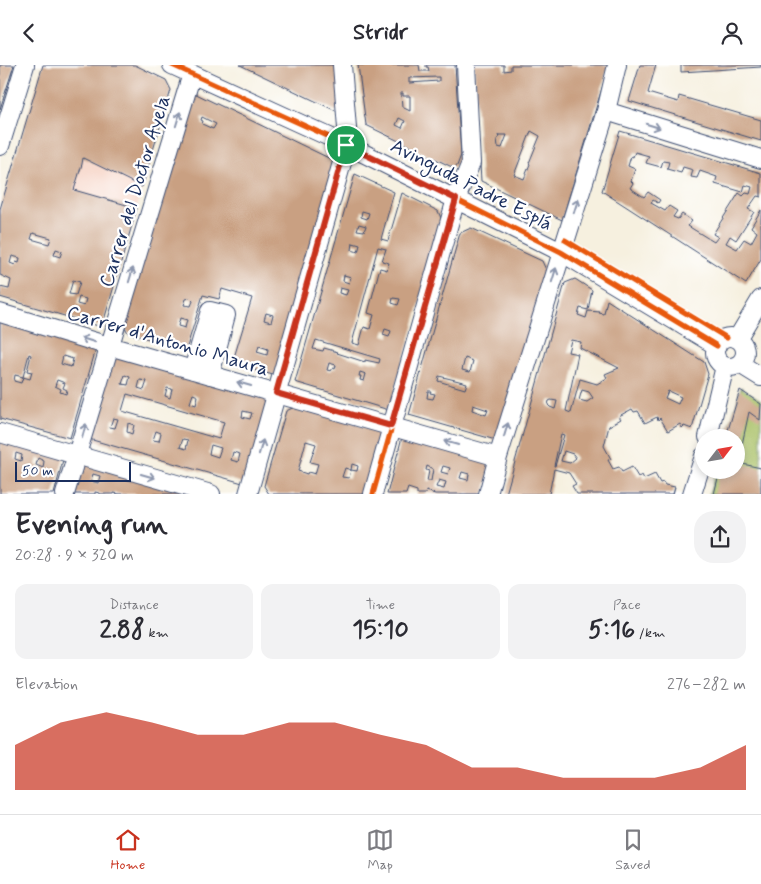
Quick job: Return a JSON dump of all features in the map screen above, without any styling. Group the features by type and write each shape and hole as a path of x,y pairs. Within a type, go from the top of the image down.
{"street":[{"path":"0,146 25,65"},
{"name":"Avinguda Padre Esplá","path":"172,65 346,145 561,252 717,346 716,358 720,363 737,354"},
{"path":"248,494 346,145 347,128 342,65"},
{"path":"373,494 456,199 471,163 466,65"},
{"path":"488,494 606,111 617,65"},
{"name":"Carrer del Doctor Ayela","path":"65,494 191,77 189,73"},
{"path":"606,111 761,159"},
{"path":"711,429 737,354 761,299"},
{"name":"Carrer d'Antonio Maura","path":"0,313 109,347 498,457"},
{"path":"737,354 761,359"},
{"path":"737,354 761,377"},
{"path":"0,433 211,494"},
{"path":"692,494 697,479"}],"shaded area":[{"path":"83,158 142,187 137,208 74,190"}],"green space":[{"path":"741,387 761,400 761,494 709,494 713,479 745,479 745,429 728,429"}],"building":[{"path":"0,65 14,65 0,109"},
{"path":"43,65 135,65 166,80 171,90 142,187 83,158 74,190 137,208 102,327 0,297 0,287 9,289 11,280 0,275 0,209","holes":["33,233 51,238 49,244 31,239","56,249 62,251 60,257 54,255","12,256 20,258 19,263 16,262 15,265 10,263","73,280 80,282 76,295 69,294","79,297 86,299 84,306 77,304"]},
{"path":"240,65 339,65 344,105 336,111"},
{"path":"358,65 419,65 420,71 429,71 426,65 455,65 461,155 457,166 454,168 366,125","holes":["439,77 439,81 409,83 409,78","401,93 403,93 403,96 410,96 410,111 402,107","399,118 405,121 402,128 396,125"]},
{"path":"474,65 504,65 504,71 511,70 511,65 609,65 562,220 481,181","holes":["531,131 540,136 524,179 514,175","498,135 507,135 502,148 498,147"]},
{"path":"640,65 656,65 648,93 678,102 679,96 761,120 761,141 629,101"},
{"path":"681,65 761,65 761,67 681,72"},
{"path":"190,91 339,163 277,376 232,364 252,298 222,289 219,299 203,295 186,350 128,333 123,323","holes":["202,117 216,124 213,129 202,124 203,121 201,120","190,298 193,301 191,306 184,305 186,299","266,313 273,315 271,322 264,320","180,318 187,320 185,328 178,326","259,346 268,349 267,355 257,352"]},
{"path":"620,131 761,173 761,197 757,196 748,209 754,212 736,240 730,236 726,243 737,249 744,239 751,243 757,232 751,227 761,210 761,259 746,284 602,191","holes":["635,152 649,156 646,163 661,167 663,161 669,162 667,169 681,173 683,167 693,170 691,177 697,178 700,171 717,177 715,184 743,192 745,185 752,187 750,194 746,193 743,196 739,193 713,234 718,237 714,242 688,226 692,221 682,214 678,219 673,217 677,211 669,206 665,211 651,203 653,200 658,203 660,200 648,192 644,197 630,188 633,183 631,181 635,169 628,166 631,156 633,157"]},
{"path":"355,174 394,192 381,239 388,241 402,193 438,211 443,223 389,410 295,382","holes":["362,211 369,213 367,219 361,217","359,224 366,226 364,231 357,230","353,243 360,245 358,252 352,250","378,247 386,249 382,261 389,263 387,270 380,268 368,313 374,315 370,329 364,327 359,345 352,343","344,275 351,277 349,283 343,281","340,288 348,290 346,295 339,293","393,298 400,299 398,305 392,303","385,329 391,331 389,337 383,335","316,340 380,359 379,363 365,360 365,362 324,348 323,351 313,349","329,363 336,365 335,369 333,368 331,371 327,370","360,372 366,374 364,381 360,380"]},
{"path":"471,228 542,261 547,272 499,441 409,415 460,233","holes":["465,358 473,361 470,372 462,370","439,376 467,383 465,389 438,381","428,391 435,394 433,399 427,398","473,405 488,410 486,415 472,410"]},
{"path":"575,279 592,290 588,310 580,308 578,315 586,318 588,311 604,314 607,300 704,362 708,374 692,429 684,426 682,428 680,424 668,431 660,418 658,420 657,417 645,423 638,411 634,412 632,409 619,416 621,419 609,426 604,446 611,459 608,460 613,469 619,467 622,472 632,467 638,477 642,475 644,479 655,474 660,483 663,482 665,485 675,487 673,494 577,494 572,486 576,484 569,473 554,469 549,494 506,494 565,283","holes":["571,340 581,342 580,348 619,368 605,374 607,378 597,384 580,379 571,413 566,411 578,354 568,352","582,390 589,392 593,398 587,402 579,400","668,391 681,397 678,404 665,398","549,401 557,401 555,409 548,405","561,434 564,435 554,466","564,451 573,454 576,458 570,463 561,461"]},
{"path":"0,321 96,349 70,438 0,419","holes":["29,354 31,355 27,371 32,372 30,379 23,377","63,356 73,359 71,367 61,364","15,375 23,377 21,383 14,381","57,380 65,383 63,388 67,390 66,394 60,392 61,389 55,386"]},
{"path":"114,354 270,399 246,484 89,439","holes":["125,375 130,377 128,385 122,384","140,380 147,381 144,390 138,388","167,388 172,389 170,398 165,396","127,394 224,422 219,439 122,411","193,394 198,396 196,405 190,403","243,411 252,413 250,419 242,417","113,418 118,419 115,428 110,427","128,423 134,425 132,434 127,432","156,431 161,433 159,441 153,440","183,439 188,440 186,449 180,447","211,445 221,448 218,457 209,454","233,452 240,454 238,462 231,460"]},
{"path":"740,390 761,404 760,420 749,412 745,431 745,429 728,429"},
{"path":"297,406 382,432 364,494 269,494 264,486 286,411","holes":["306,441 316,444 310,462 318,464 315,474 298,471","352,464 358,466 357,471 351,470","345,468 351,470 349,478 342,477"]},
{"path":"402,437 492,463 484,494 435,494 426,491 425,494 417,494 417,491 408,488 406,494 387,494","holes":["427,466 433,469 431,481 427,481 429,471 426,470","443,466 450,468 448,474 441,472","462,472 469,474 468,480 460,478","439,480 446,482 444,489 436,487"]},
{"path":"0,438 64,456 54,494 0,494","holes":["16,453 22,455 21,461 15,459","38,458 44,461 43,468 36,465"]},
{"path":"82,462 195,494 100,494 95,492 95,494 73,494","holes":["93,474 100,476 98,483 91,481"]},
{"path":"745,465 761,468 761,494 714,494 718,479 745,479"}],"cycle path":[{"path":"172,65 347,145 561,252 717,346"},
{"path":"373,494 456,199"},
{"path":"565,240 727,338"}],"route":[{"path":"346,145 456,199 391,426 276,393 346,145"}]}
